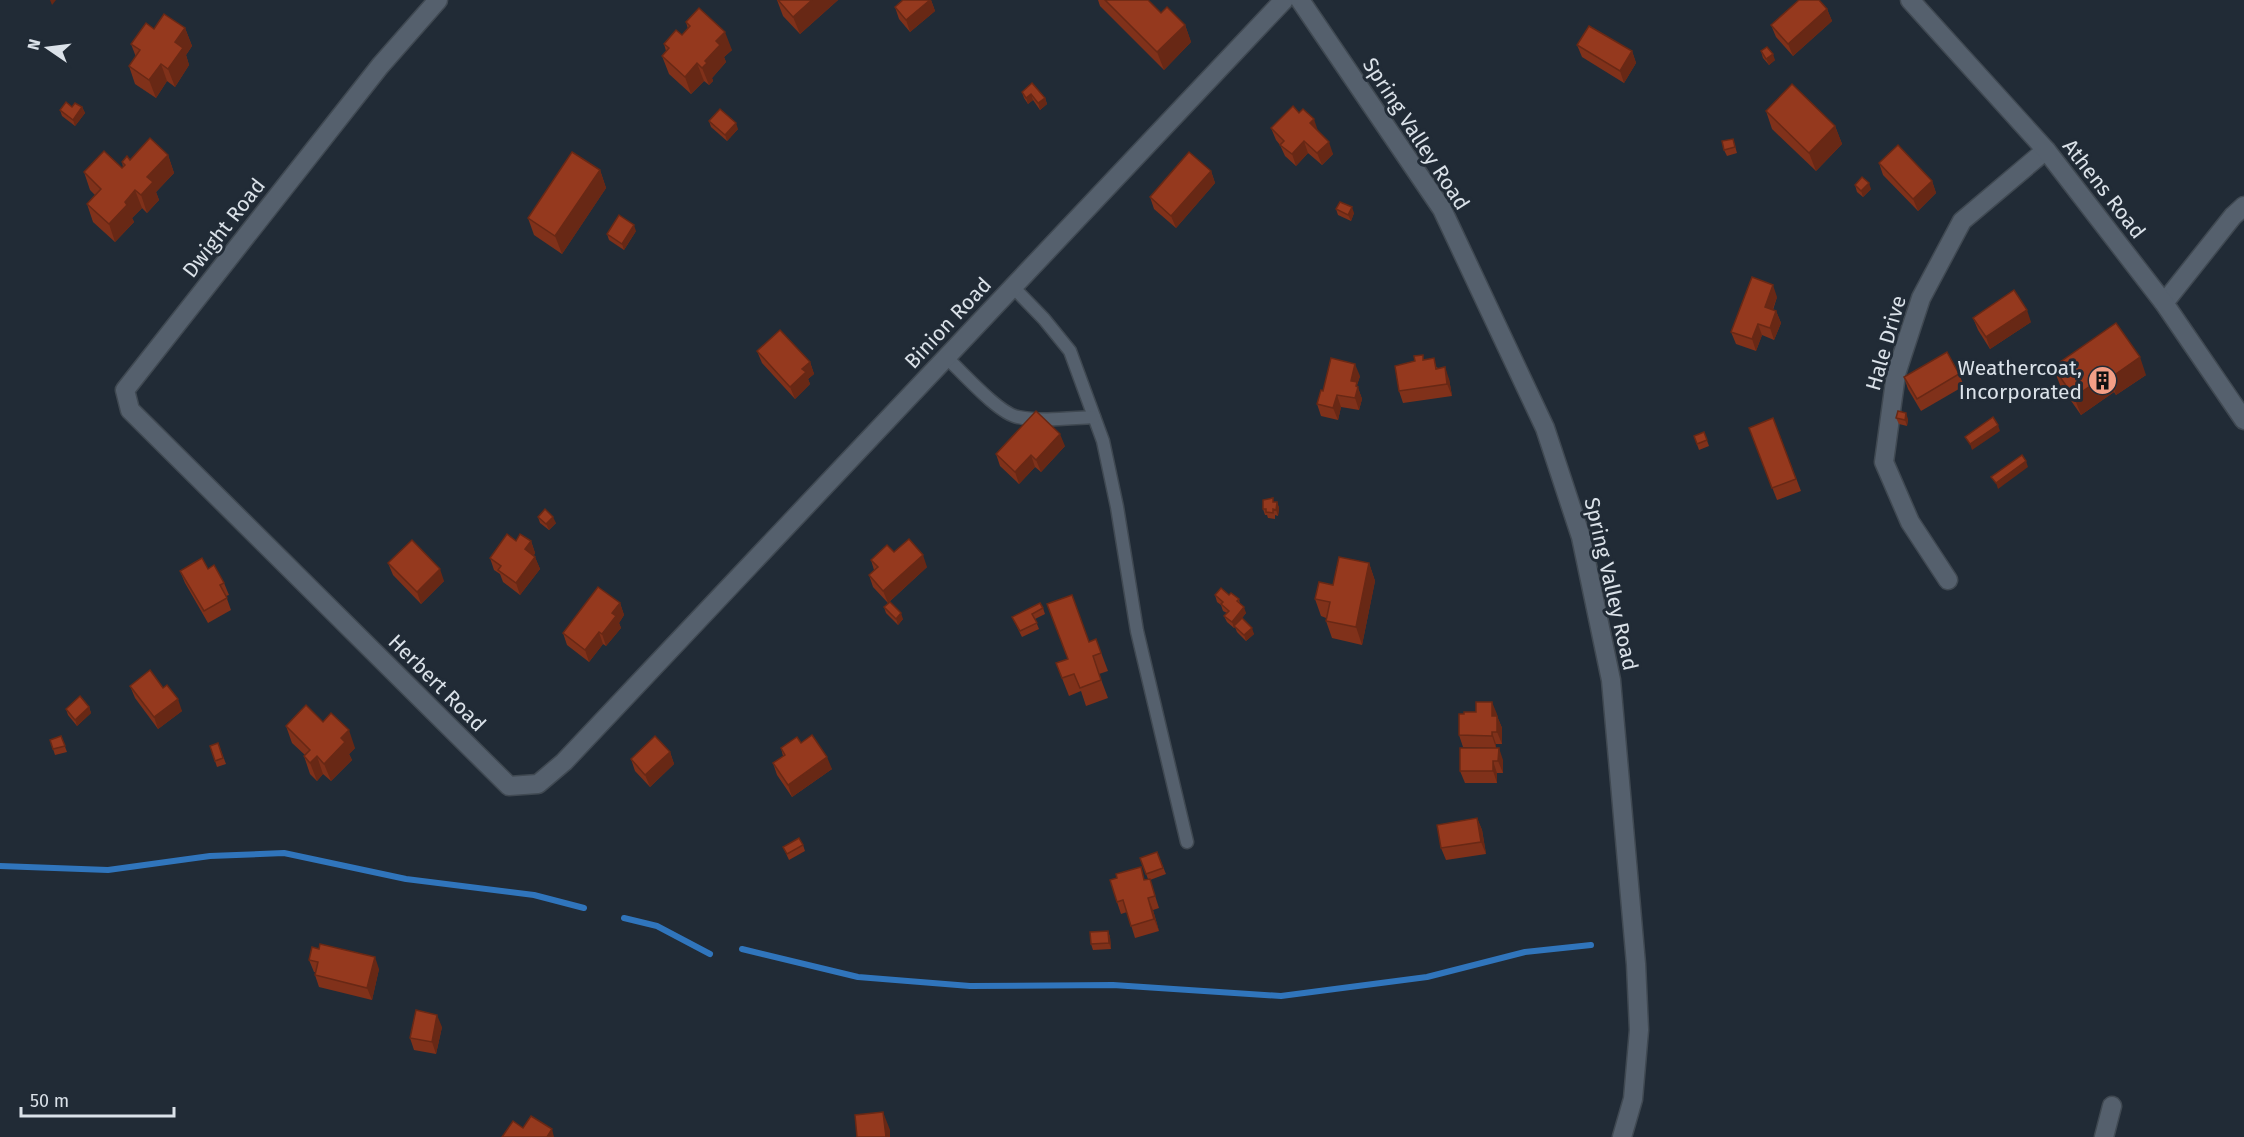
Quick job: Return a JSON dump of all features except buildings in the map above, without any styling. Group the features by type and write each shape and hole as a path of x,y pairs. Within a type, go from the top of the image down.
{"street":[{"name":"Dwight Road","path":"204,483 130,410 125,390 380,66 438,0"},
{"name":"Binion Road","path":"645,676 1284,0"},
{"name":"Spring Valley Road","path":"1300,0 1442,209 1545,428 1581,537 1611,680 1636,964 1639,1030 1633,1098 1622,1137"},
{"name":"Athens Road","path":"1910,0 2046,150 2164,303 2244,420"},
{"name":"Hale Drive","path":"1948,580 1910,522 1884,462 1896,374 1921,298 1962,221 2046,150"},
{"path":"2164,303 2233,216 2244,206"},
{"name":"Herbert Road","path":"204,483 509,786 538,784 548,777 645,676"},
{"path":"2104,1137 2112,1106"}],"lane":[{"path":"1013,287 1044,319 1070,351 1104,441 1137,632 1187,842"},
{"path":"946,357 994,402 1016,417 1041,420 1094,417"}],"waterway":[{"path":"0,866 108,870 210,856 284,853 406,879 534,895 584,908"},
{"path":"624,918 657,926 710,954"},
{"path":"742,949 858,977 970,986 1113,985 1281,996 1427,977 1525,952 1591,945"}],"place":[{"name":"Weathercoat, Incorporated","path":"2103,380"}]}
